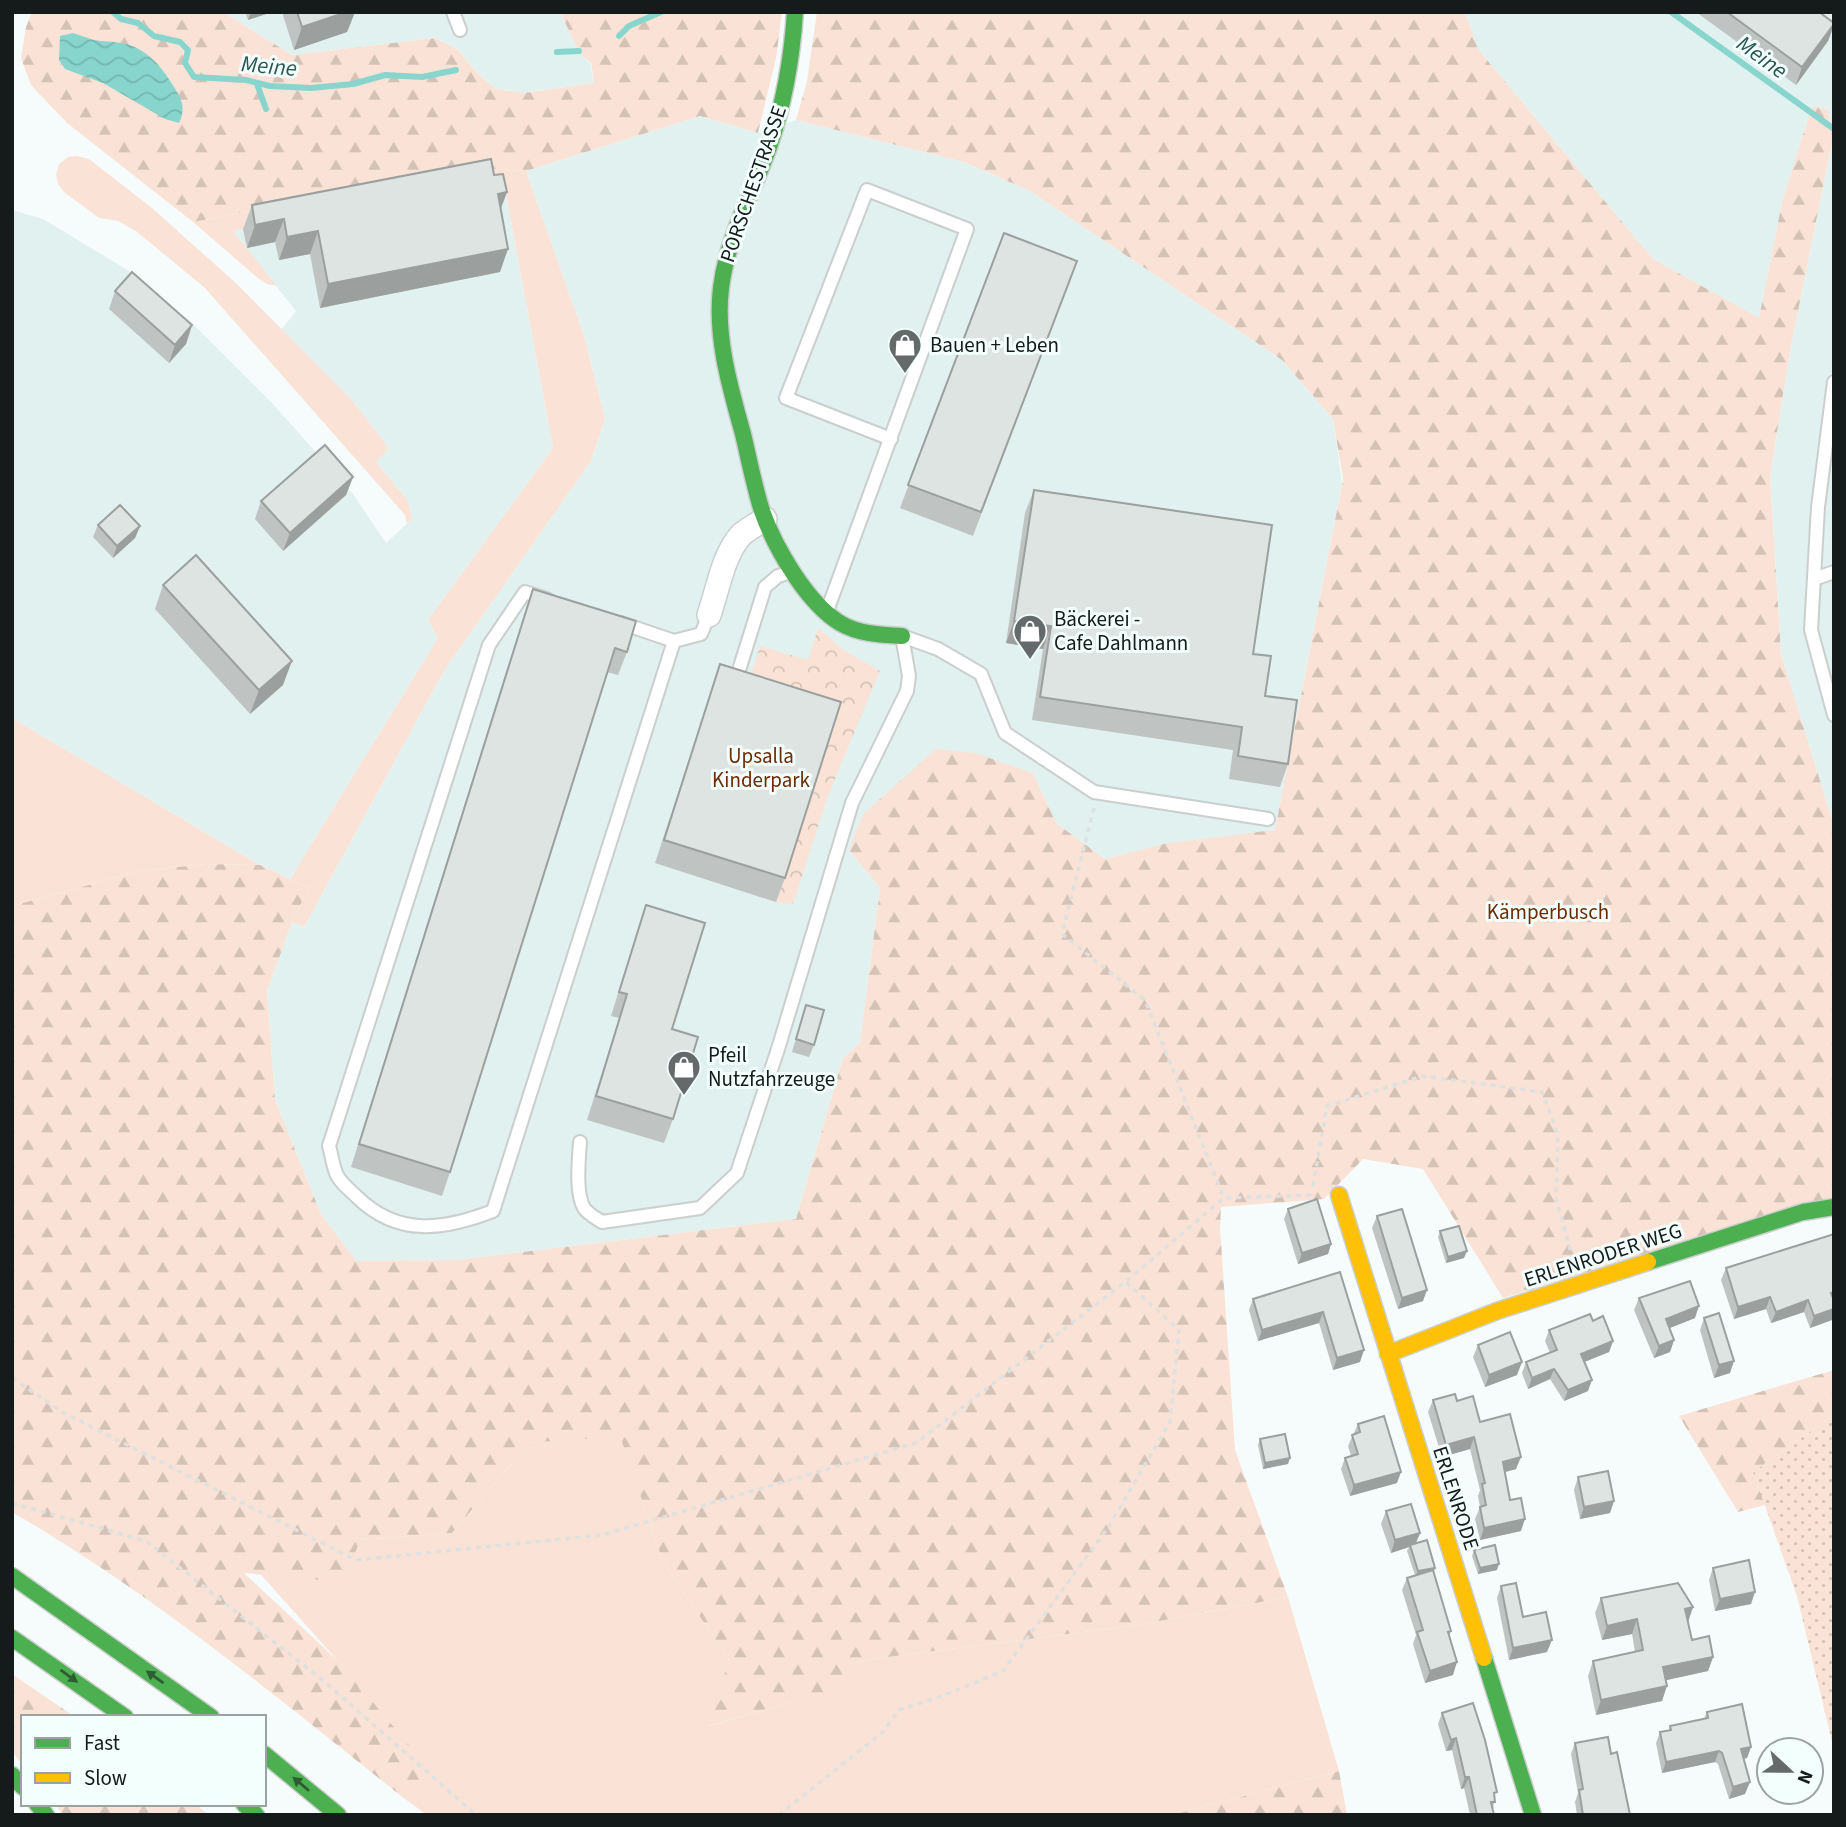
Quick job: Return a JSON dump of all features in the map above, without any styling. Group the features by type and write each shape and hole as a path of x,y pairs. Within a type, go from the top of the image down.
{"main road":[{"name":"PORSCHESTRASSE","path":"795,12 793,47 784,93 764,160 733,234 724,267 719,307 724,364 765,519 792,572 840,622 871,634 902,636"},
{"name":"ERLENRODE","path":"1339,1195 1533,1815"},
{"name":"ERLENRODER WEG","path":"1388,1354 1497,1311 1803,1212 1834,1207"},
{"path":"12,1576 208,1715"},
{"path":"12,1638 122,1715"},
{"path":"266,1756 338,1815"}],"street":[{"path":"709,614 735,543 765,519"}],"lane":[{"path":"453,12 460,30"},
{"path":"827,611 891,439 967,229 867,190 786,398 891,439"},
{"path":"1834,382 1828,474 1814,579 1811,630 1834,715"},
{"path":"740,667 765,587 778,576 792,572"},
{"path":"1814,579 1834,572"},
{"path":"562,604 525,592 489,645 329,1146 337,1177 363,1204 387,1219 405,1226 464,1223 493,1211 674,641"},
{"path":"611,620 674,641 701,634 709,614"},
{"path":"580,1142 582,1202 586,1211 602,1222 700,1208 737,1173 778,1049 852,803 907,691 909,676 902,636 938,649 982,674 1005,733 1094,792 1268,819"}],"path":[{"path":"1098,792 1062,934 1145,1000 1224,1198"},
{"path":"1312,1195 1326,1106 1423,1076 1542,1092 1558,1135 1556,1198 1580,1284"},
{"path":"12,1378 64,1413 356,1560 602,1535 916,1443 1125,1282 1224,1198 1339,1195"},
{"path":"779,1815 883,1732 899,1710 1003,1671 1109,1526 1170,1422 1179,1330 1125,1282"},
{"path":"12,1503 146,1541 326,1682 476,1815"}],"shaded area":[{"path":"223,12 560,12 580,54 590,63 594,83 524,93 496,89 478,74 457,49 435,38 292,55"},
{"path":"1465,12 1834,12 1834,826 1781,654 1770,477 1790,351 1833,137 1828,110 1812,107 1782,202 1759,319 1653,259 1478,49"},
{"path":"700,116 758,133 796,120 964,162 1030,191 1282,360 1333,419 1342,483 1275,830 1161,845 1105,859 1056,823 1033,773 849,850 880,888 860,1043 843,1058 796,1219 457,1260 356,1262 321,1214 275,1100 267,991 292,922 304,927 445,669 591,461 605,419 584,336 526,171"},
{"path":"503,178 553,448 428,620 438,638 290,879 260,865 12,718 12,210 43,219 129,271 191,322 273,404 353,494 386,543 412,519 408,501 375,461 389,448 352,400 281,330 296,311 232,231"}],"green space":[{"path":"32,12 223,12 292,55 435,38 457,49 478,74 496,89 524,93 594,83 591,63 580,54 560,12 782,12 776,58 758,133 700,116 526,171 479,168 193,222 67,123 31,85 21,58 26,27"},
{"name":"Kämperbusch","path":"817,12 1465,12 1478,49 1653,259 1759,318 1782,202 1812,106 1828,110 1833,137 1790,351 1770,477 1781,654 1834,826 1834,1198 1503,1298 1423,1169 1363,1159 1324,1199 1221,1207 1220,1227 1235,1450 1288,1597 1138,1625 857,1661 836,1689 708,1726 729,1660 663,1562 620,1436 529,1443 452,1533 360,1540 344,1582 244,1573 338,1661 431,1771 405,1799 165,1612 12,1512 12,906 140,871 206,864 260,865 309,888 292,922 267,991 275,1100 321,1214 356,1261 457,1260 796,1219 843,1058 860,1043 880,888 849,850 863,814 936,749 975,753 1033,773 1056,823 1105,859 1168,843 1275,830 1343,479 1333,419 1282,360 1030,191 964,162 796,120 807,81"},
{"path":"68,157 89,159 152,208 238,285 352,400 389,448 376,462 408,501 412,519 407,524 405,515 205,288 136,231 118,221 99,218 64,192 58,184 56,174 59,164"},
{"path":"479,168 526,171 584,336 605,419 591,461 445,669 304,927 292,922 309,888 290,879 438,638 428,620 553,448 503,178 233,231 276,285 269,285 259,279 193,222"},
{"path":"818,628 845,651 880,671 829,793 793,904 776,902 744,697 760,646 808,660"},
{"path":"12,718 260,865 206,864 140,871 12,906"},
{"path":"1834,1370 1834,1415 1753,1472 1765,1505 1738,1512 1679,1416"},
{"path":"1834,1415 1834,1750 1797,1596 1753,1472"},
{"path":"620,1435 663,1562 729,1660 709,1726 835,1689 857,1661 1138,1625 1288,1597 1339,1771 1172,1815 427,1815 405,1799 338,1661 255,1568 360,1540 452,1533 529,1443"},
{"path":"12,1674 72,1715 21,1715 21,1763 12,1752"},
{"path":"1339,1771 1347,1815 1172,1815"},
{"path":"56,1806 198,1806 209,1815 63,1815"}],"water":[{"path":"73,33 94,40 130,45 146,53 159,65 177,91 183,109 179,123 165,119 103,83 65,69 59,60 60,36"}],"building":[{"path":"297,12 347,12 302,27"},
{"path":"1727,12 1819,12 1834,24 1802,67"},
{"path":"491,159 494,175 503,174 507,192 498,194 508,249 328,284 318,231 287,237 284,219 255,225 252,205"},
{"path":"1004,233 1077,261 981,512 908,485"},
{"path":"132,272 192,325 175,345 115,291"},
{"path":"325,445 353,477 290,533 261,501"},
{"path":"1034,490 1272,525 1253,654 1271,656 1265,696 1297,700 1288,764 1238,756 1242,727 1040,697 1051,626 1014,621"},
{"path":"120,505 140,526 117,546 98,525"},
{"path":"196,555 292,661 259,690 163,585"},
{"path":"533,589 636,621 627,652 615,648 450,1172 359,1144"},
{"name":"Upsalla Kinderpark","path":"720,664 841,702 785,878 664,840"},
{"path":"646,905 705,923 672,1029 698,1037 673,1119 596,1096 627,994 619,992"},
{"path":"806,1005 824,1010 814,1045 796,1039"},
{"path":"1317,1199 1331,1244 1302,1253 1288,1209"},
{"path":"1402,1209 1427,1290 1402,1298 1377,1216"},
{"path":"1459,1226 1467,1251 1448,1257 1440,1231"},
{"path":"1834,1234 1834,1292 1831,1293 1834,1309 1814,1316 1808,1300 1776,1312 1770,1297 1738,1307 1726,1268"},
{"path":"1340,1272 1364,1350 1337,1358 1323,1312 1262,1330 1253,1299"},
{"path":"1690,1281 1699,1306 1666,1319 1674,1340 1659,1346 1639,1298"},
{"path":"1719,1313 1734,1361 1719,1365 1704,1318"},
{"path":"1590,1314 1593,1321 1603,1316 1613,1341 1581,1354 1592,1380 1568,1390 1554,1369 1532,1378 1526,1362 1557,1350 1549,1330"},
{"path":"1510,1332 1522,1362 1489,1375 1478,1345"},
{"path":"1455,1394 1457,1401 1473,1396 1480,1422 1510,1414 1521,1457 1503,1462 1510,1500 1521,1498 1525,1519 1484,1528 1480,1507 1486,1505 1482,1484 1485,1483 1474,1437 1446,1445 1433,1400"},
{"path":"1384,1416 1401,1472 1354,1485 1345,1458 1358,1454 1352,1435 1360,1432 1358,1424"},
{"path":"1285,1434 1290,1458 1265,1463 1260,1439"},
{"path":"1608,1471 1614,1501 1584,1507 1578,1477"},
{"path":"1411,1504 1420,1533 1395,1540 1386,1511"},
{"path":"1427,1540 1435,1568 1418,1571 1410,1545"},
{"path":"1495,1545 1499,1564 1480,1568 1474,1550"},
{"path":"1749,1560 1755,1592 1720,1599 1713,1568"},
{"path":"1433,1570 1457,1662 1430,1671 1417,1632 1423,1630 1407,1578"},
{"path":"1516,1583 1523,1617 1546,1612 1552,1640 1513,1648 1501,1586"},
{"path":"1678,1583 1693,1607 1685,1609 1692,1640 1709,1636 1713,1657 1663,1667 1667,1686 1601,1700 1593,1661 1643,1650 1637,1619 1607,1626 1601,1598"},
{"path":"1473,1703 1497,1792 1494,1793 1495,1802 1491,1802 1494,1815 1477,1815 1469,1777 1465,1777 1456,1738 1451,1740 1442,1713"},
{"path":"1742,1704 1751,1747 1741,1749 1750,1782 1733,1787 1719,1751 1666,1762 1660,1732 1671,1730 1670,1726 1708,1718 1707,1712"},
{"path":"1608,1737 1611,1754 1617,1752 1630,1815 1583,1815 1579,1790 1583,1789 1575,1743"}],"waterway":[{"name":"Meine","path":"113,12 121,19 138,23 154,36 180,42 188,50 185,63 194,77 311,88 353,84 385,75 422,77 456,70"},
{"name":"Meine","path":"619,36 629,26 661,12"},
{"name":"Meine","path":"1671,12 1834,129"},
{"name":"Meine","path":"557,52 579,51"},
{"path":"257,84 266,109"}],"traffic: fast":[{"path":"795,12 789,64 779,114 769,147 734,234 724,270 720,325 725,362 762,511 775,541 804,589 828,614 847,627 862,632 902,636"},
{"path":"1648,1262 1803,1212 1834,1207"},
{"path":"12,1576 208,1715"},
{"path":"12,1638 122,1715"},
{"path":"1484,1658 1533,1815"},
{"path":"266,1756 338,1815"},
{"path":"12,1775 21,1785"},
{"path":"39,1806 46,1815"},
{"path":"246,1806 256,1815"}],"traffic: slow":[{"path":"1339,1195 1484,1658"},
{"path":"1388,1354 1497,1311 1648,1262"}],"place":[{"name":"Bauen + Leben","path":"905,375"},
{"name":"Bäckerei - Cafe Dahlmann","path":"1030,661"},
{"name":"Pfeil Nutzfahrzeuge","path":"684,1097"}]}
